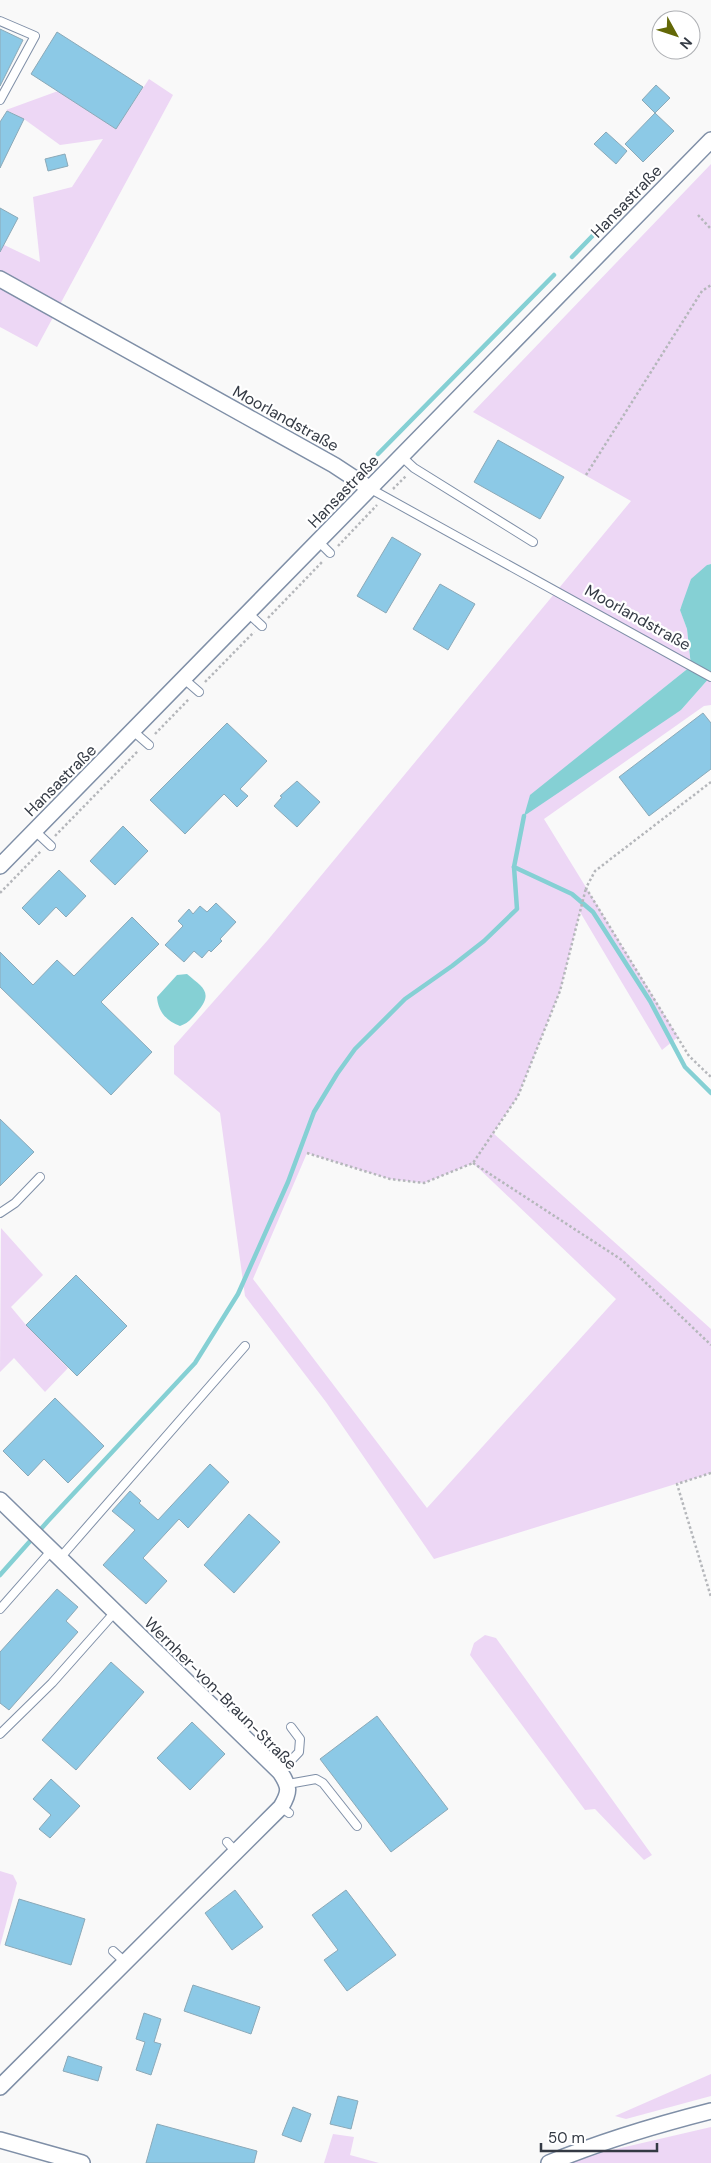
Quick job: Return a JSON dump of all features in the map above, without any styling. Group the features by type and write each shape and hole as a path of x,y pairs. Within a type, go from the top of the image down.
{"street":[{"name":"Hansastraße","path":"0,866 711,140"},
{"name":"Moorlandstraße","path":"0,280 334,465 369,488"},
{"name":"Wernher-von-Braun-Straße","path":"0,1500 284,1778 287,1796 285,1810 231,1847 125,1962 0,2087"},
{"path":"549,2163 580,2150 643,2129 711,2111"},
{"path":"0,2140 77,2162"}],"lane":[{"path":"0,21 35,36 0,100"},
{"path":"401,456 414,468 533,542"},
{"name":"Moorlandstraße","path":"369,488 711,677"},
{"path":"318,541 330,553"},
{"path":"248,613 261,626"},
{"path":"184,679 198,692"},
{"path":"133,731 147,744"},
{"path":"35,831 49,845"},
{"path":"0,1213 15,1204 40,1177"},
{"path":"0,1609 52,1550 245,1346"},
{"path":"0,1734 52,1683 115,1612"},
{"path":"291,1727 300,1739 299,1752 284,1778 316,1779 323,1783 357,1826"},
{"path":"113,1951 125,1962"}],"path":[{"path":"698,216 711,230"},
{"path":"586,475 702,291 711,285"},
{"path":"0,893 49,845 414,468"},
{"path":"307,1153 390,1179 424,1183 473,1163 518,1096 560,991 586,888 595,871 711,782"},
{"path":"586,888 689,1056 711,1077"},
{"path":"473,1163 622,1260 711,1345"},
{"path":"711,1473 677,1484 711,1597"}],"shaded area":[{"path":"149,79 173,95 37,347 0,327 0,243 40,262 33,197 72,187 103,139 60,145 24,119 6,110 58,91 116,129"},
{"path":"711,164 711,564 707,565 680,609 687,629 691,666 531,795 681,710 711,676 711,705 704,706 544,819 678,1037 662,1050 580,912 560,991 518,1096 493,1133 711,1329 711,1473 434,1559 326,1402 245,1296 220,1113 174,1074 174,1046 267,941 631,501 473,412","holes":["307,1153 390,1179 424,1183 473,1163 616,1299 427,1508 253,1279"]},
{"path":"1,1228 43,1275 11,1307 68,1368 45,1392 14,1358 0,1372"},
{"path":"485,1635 496,1638 652,1855 644,1860 595,1809 585,1810 470,1655 474,1643"},
{"path":"0,1871 13,1875 17,1883 0,1946"},
{"path":"711,2074 711,2096 626,2119 615,2116"},
{"path":"711,2127 711,2163 568,2163 582,2157"},
{"path":"333,2134 354,2137 350,2155 379,2163 324,2163"}],"water":[{"path":"711,564 711,676 681,710 524,816 530,795 691,666 687,629 680,610 691,579 707,565"},
{"path":"187,974 201,986 206,994 203,1004 192,1018 180,1026 164,1015 159,1007 157,997 177,975"}],"building":[{"path":"0,29 23,40 0,86"},
{"path":"57,32 143,87 116,129 31,74"},
{"path":"656,85 670,98 655,113 642,100"},
{"path":"7,111 24,119 0,168 0,122"},
{"path":"655,113 674,131 643,162 625,144"},
{"path":"606,132 627,151 616,164 594,144"},
{"path":"65,154 68,166 48,171 45,159"},
{"path":"0,208 18,218 0,252"},
{"path":"498,440 564,477 540,519 474,482"},
{"path":"392,537 421,554 386,613 357,596"},
{"path":"440,584 475,604 448,650 413,629"},
{"path":"703,713 711,723 711,769 649,816 619,777"},
{"path":"227,723 267,761 240,789 248,796 237,807 224,794 185,834 150,800"},
{"path":"297,781 320,802 297,827 274,806 282,797 280,796"},
{"path":"123,826 148,851 115,885 90,861"},
{"path":"59,870 86,896 66,917 56,907 39,925 22,908"},
{"path":"216,903 236,922 211,952 209,950 202,958 194,951 184,962 165,945 183,926 178,921 189,909 193,914 200,906 207,912"},
{"path":"132,917 159,944 101,1002 152,1052 111,1095 0,987 0,952 33,985 57,960 74,976"},
{"path":"0,1119 34,1152 0,1186"},
{"path":"76,1275 127,1326 77,1376 26,1325"},
{"path":"55,1398 104,1446 68,1483 44,1459 28,1476 3,1451"},
{"path":"210,1464 229,1482 188,1528 179,1519 143,1558 167,1581 146,1604 103,1565 135,1530 112,1511 130,1491 141,1501 139,1503 158,1520"},
{"path":"249,1514 280,1542 234,1593 204,1565"},
{"path":"57,1589 78,1607 66,1621 78,1632 9,1710 0,1703 0,1652"},
{"path":"111,1662 144,1692 76,1770 42,1740"},
{"path":"377,1716 448,1809 391,1852 320,1759"},
{"path":"192,1722 225,1754 190,1790 157,1758"},
{"path":"51,1779 80,1806 50,1838 39,1829 51,1815 33,1799"},
{"path":"235,1890 263,1927 232,1950 205,1913"},
{"path":"346,1890 396,1955 347,1991 324,1960 338,1950 312,1915"},
{"path":"19,1899 85,1919 71,1965 5,1945"},
{"path":"193,1985 260,2007 251,2034 184,2011"},
{"path":"144,2013 161,2019 154,2042 161,2044 151,2075 136,2070 145,2042 136,2039"},
{"path":"68,2056 102,2067 98,2081 63,2071"},
{"path":"338,2096 358,2101 351,2129 330,2124"},
{"path":"293,2107 311,2114 301,2142 282,2135"},
{"path":"157,2124 257,2151 254,2163 146,2163"}],"waterway":[{"path":"572,257 632,195"},
{"path":"378,454 554,275"},
{"path":"0,1575 195,1363 238,1294 288,1182 314,1112 355,1049 405,999 484,941 517,909 514,867 524,816"},
{"path":"514,867 572,894 593,912 650,1001 685,1067 711,1093"}]}
